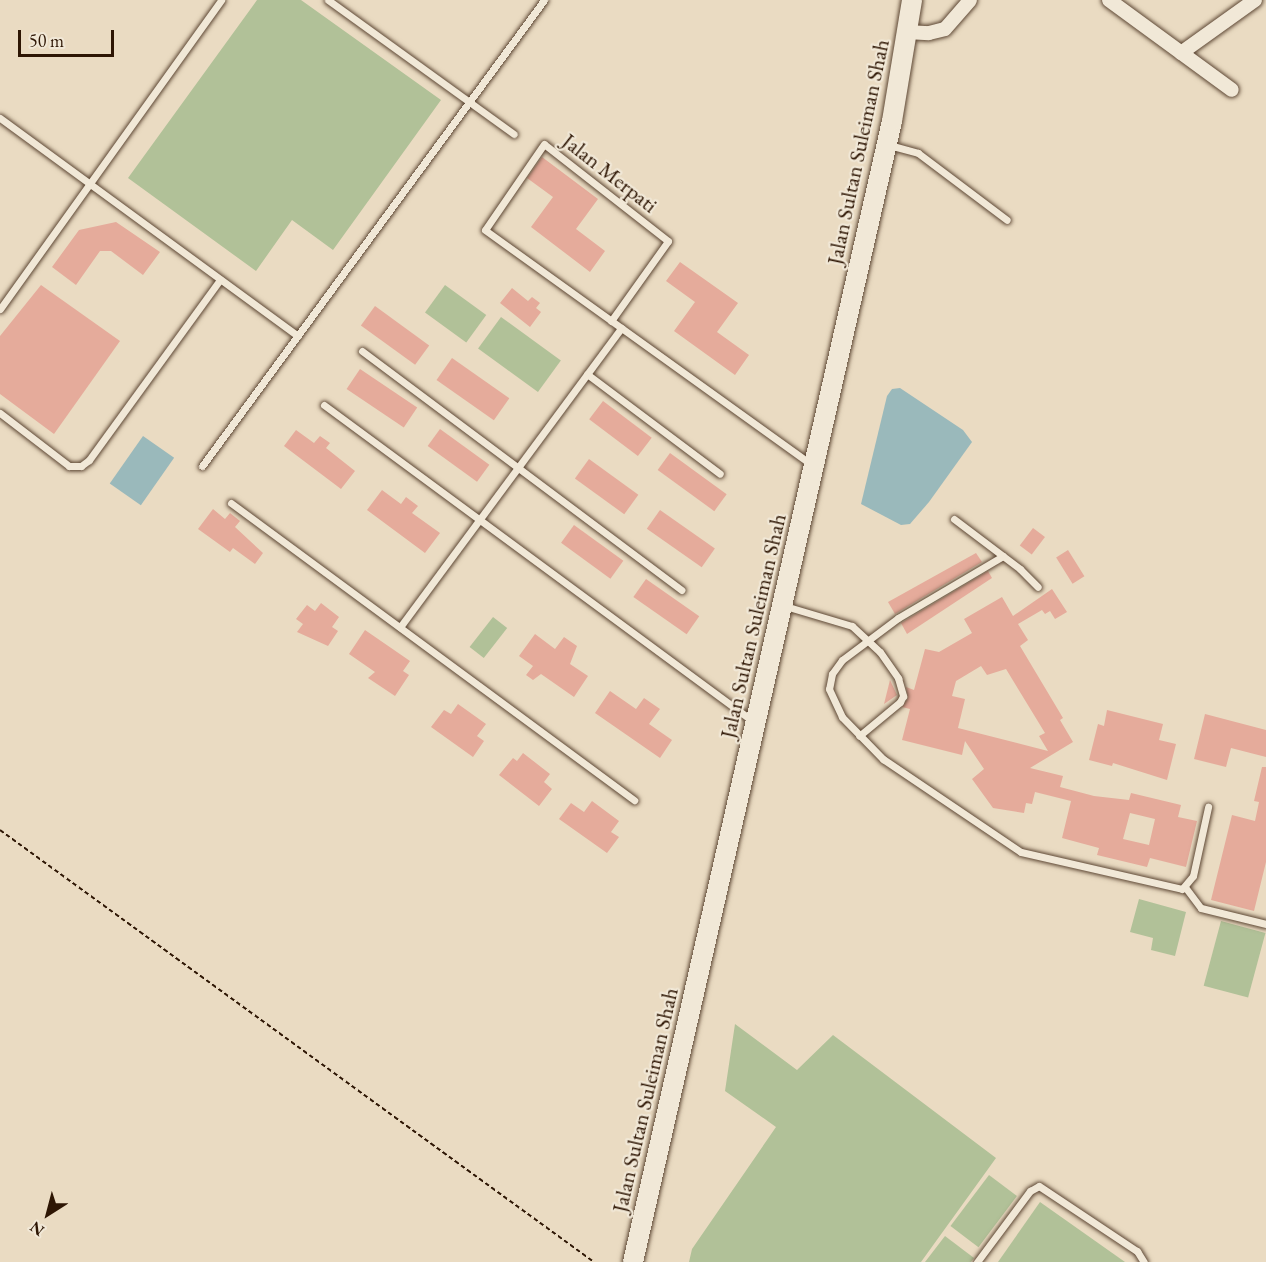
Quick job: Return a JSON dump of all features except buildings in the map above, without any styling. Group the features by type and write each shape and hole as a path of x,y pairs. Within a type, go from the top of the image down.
{"street":[{"name":"Jalan Sultan Suleiman Shah","path":"633,1262 887,145 912,0"},
{"path":"907,32 929,33 945,29 970,0"},
{"path":"1109,0 1232,90"},
{"path":"1181,53 1255,0"}],"lane":[{"path":"0,309 221,0"},
{"path":"328,0 514,134"},
{"path":"202,466 544,0"},
{"path":"0,118 298,336"},
{"name":"Jalan Merpati","path":"611,321 668,241 544,144 485,230 611,321 814,467"},
{"path":"887,145 918,153 1007,220"},
{"path":"0,413 69,466 81,466 89,460 220,280"},
{"path":"400,627 621,328"},
{"path":"362,351 682,590"},
{"path":"587,374 720,474"},
{"path":"324,405 756,723"},
{"path":"231,503 634,800"},
{"path":"954,519 1003,555 1038,587"},
{"path":"1003,555 869,640 842,660 830,680 834,704 859,736 883,759 1015,850 1168,888 1185,887"},
{"path":"782,605 839,620 869,640 898,678 903,696 886,717 859,736"},
{"path":"1185,887 1193,876 1209,807"},
{"path":"1185,887 1201,908 1266,924"},
{"path":"977,1262 1030,1191 1039,1186 1137,1251 1144,1262"}],"path":[{"path":"0,830 594,1262"}],"green space":[{"path":"257,0 301,0 441,100 333,250 292,220 256,271 128,178"},
{"path":"445,285 486,315 466,342 425,313"},
{"path":"501,317 561,360 538,392 478,349"},
{"path":"493,617 507,628 484,658 470,647"},
{"path":"1139,899 1186,912 1175,956 1151,950 1153,938 1130,932"},
{"path":"1221,921 1265,933 1248,998 1204,986"},
{"path":"735,1024 797,1070 833,1035 996,1158 921,1262 689,1262 692,1249 776,1127 725,1091"},
{"path":"989,1175 1017,1196 978,1247 950,1226"},
{"path":"1040,1202 1125,1262 998,1262"},
{"path":"945,1236 974,1258 971,1262 925,1262"}],"water":[{"path":"900,388 963,430 972,442 929,502 910,524 901,525 861,504 887,396 892,389"},
{"path":"143,436 174,458 141,505 110,484"}]}
